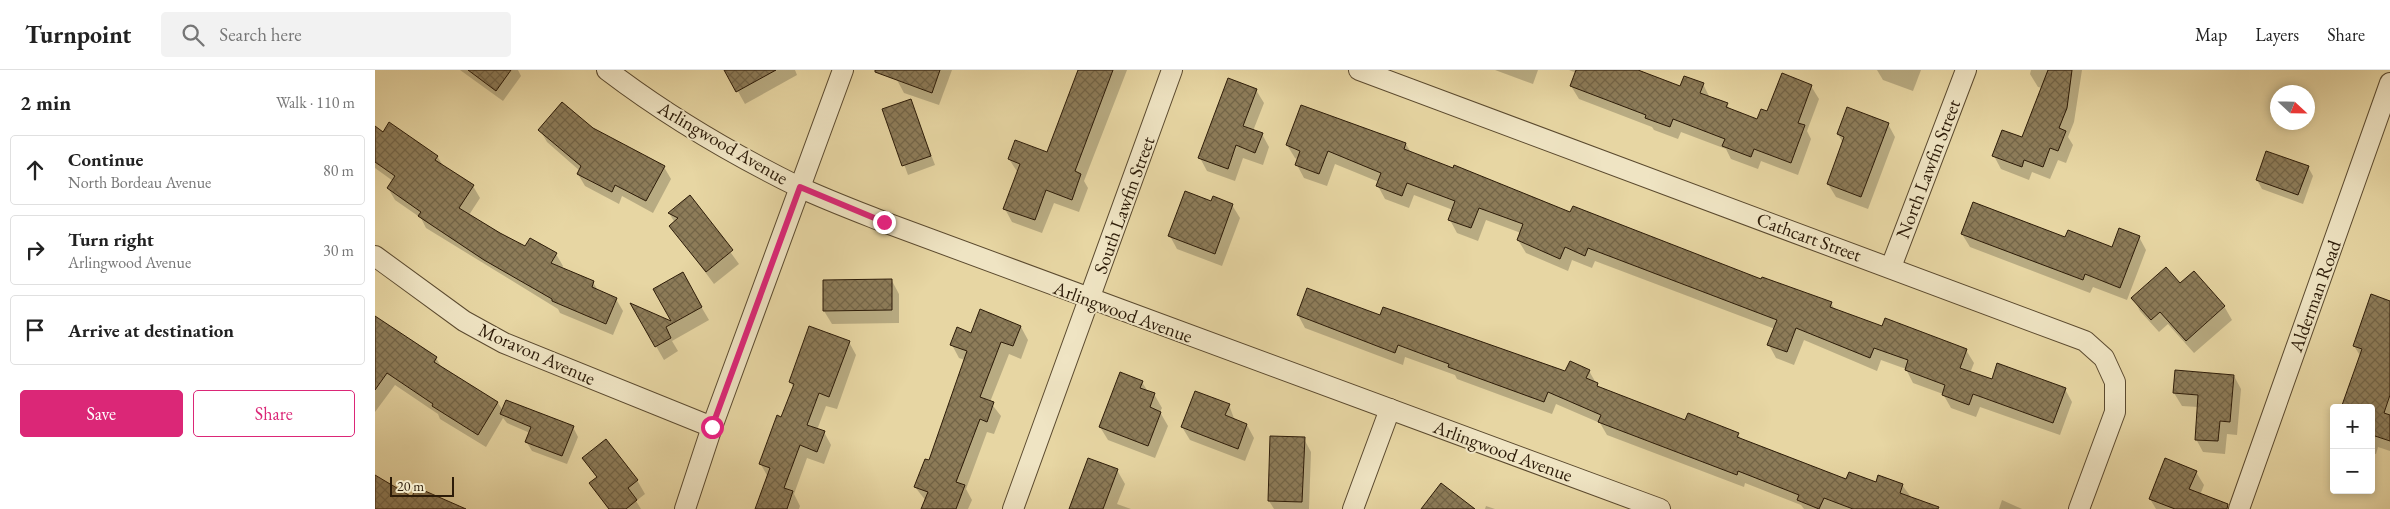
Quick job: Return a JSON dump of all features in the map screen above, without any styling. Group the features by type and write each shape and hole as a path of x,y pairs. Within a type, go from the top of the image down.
{"street":[{"name":"Arlingwood Avenue","path":"607,70 630,88 721,144 800,187 884,222 1089,300 1660,509"},
{"path":"685,509 712,427 843,70"},
{"name":"South Lawfin Street","path":"1013,509 1172,70"},
{"name":"Cathcart Street","path":"1359,70 2085,340 2104,358 2115,382 2115,412 2079,509"},
{"name":"North Lawfin Street","path":"1891,267 1966,70"},
{"name":"Alderman Road","path":"2239,509 2390,83"},
{"name":"Moravon Avenue","path":"375,256 464,320 504,344 712,427"},
{"path":"1353,509 1390,409"}],"building":[{"path":"468,70 511,70 496,91"},
{"path":"724,70 776,70 736,92"},
{"path":"875,70 940,70 932,93 875,72"},
{"path":"1078,70 1113,70 1075,171 1081,174 1072,200 1046,190 1035,220 1003,209 1020,164 1008,159 1015,140 1047,152"},
{"path":"1576,70 1638,70 1680,86 1684,76 1704,83 1700,93 1728,103 1726,107 1757,119 1761,109 1767,111 1782,73 1812,85 1798,123 1805,125 1791,163 1754,149 1751,157 1722,146 1725,139 1673,119 1670,127 1645,118 1646,115 1570,86"},
{"path":"2048,70 2072,70 2067,108 2059,128 2066,131 2058,151 2050,148 2043,167 2024,160 2022,167 1992,156 2002,130 2022,137"},
{"path":"1228,78 1257,89 1243,126 1263,133 1255,153 1236,145 1228,169 1198,158"},
{"path":"911,99 931,156 902,166 882,109"},
{"path":"562,102 593,128 665,166 646,201 615,185 612,192 577,174 581,166 538,130"},
{"path":"1301,105 1406,143 1404,149 1453,168 1454,165 1570,212 1573,206 1761,279 1762,277 1832,302 1830,307 1882,326 1885,318 1967,349 1960,368 1992,379 1997,363 2066,388 2053,423 1973,394 1969,405 1942,395 1945,385 1905,370 1908,360 1874,348 1870,358 1796,328 1787,352 1767,345 1777,320 1588,248 1585,256 1565,247 1560,259 1517,240 1523,224 1479,208 1471,228 1448,220 1455,201 1407,183 1402,196 1376,186 1381,173 1328,151 1319,174 1295,165 1300,151 1286,145"},
{"path":"1847,107 1889,123 1861,197 1827,184 1844,137 1837,134"},
{"path":"389,122 438,156 435,160 474,185 459,208 525,246 530,238 557,253 551,263 594,281 592,287 617,298 606,324 552,301 552,299 484,260 418,216 421,212 387,188 395,176 375,162 375,126 383,132"},
{"path":"2266,151 2309,166 2298,195 2256,180"},
{"path":"1185,191 1211,201 1213,196 1233,204 1215,254 1168,236"},
{"path":"690,195 733,250 706,272 669,226 678,218 668,213"},
{"path":"1973,202 2065,237 2068,230 2112,247 2119,228 2140,236 2120,288 2085,274 2083,280 1961,234"},
{"path":"2166,267 2180,283 2194,271 2225,306 2186,341 2160,312 2151,320 2131,298"},
{"path":"683,272 702,307 666,327 671,338 655,347 630,303 671,321 653,289"},
{"path":"892,279 892,310 823,311 823,280"},
{"path":"1307,288 1380,315 1383,307 1565,371 1570,361 1590,370 1586,378 1598,383 1597,386 1685,420 1688,413 1739,433 1737,437 1846,479 1849,472 1876,482 1878,475 1903,484 1900,493 1939,507 1938,509 1853,509 1824,498 1819,509 1797,500 1799,495 1738,471 1737,475 1598,422 1601,415 1548,392 1544,402 1448,367 1449,364 1398,345 1395,353 1297,315"},
{"path":"2371,294 2390,301 2390,395 2384,413 2390,415 2390,441 2375,436 2375,404 2342,404 2362,349 2353,346"},
{"path":"980,309 1021,326 1013,346 1001,342 980,397 994,402 987,422 980,419 956,482 965,485 956,509 921,509 928,492 914,487 925,459 929,460 967,351 950,345 957,327 971,333"},
{"path":"375,316 437,357 434,362 498,402 478,435 432,406 433,404 387,373 375,390"},
{"path":"809,326 850,341 829,397 819,393 807,425 825,431 817,452 800,445 784,488 793,491 787,509 755,509 770,468 759,464 777,415 781,417 794,384 789,382"},
{"path":"2175,370 2234,375 2230,422 2220,421 2218,441 2195,440 2198,395 2173,393"},
{"path":"1120,372 1143,381 1140,388 1155,393 1150,407 1161,412 1148,446 1099,427"},
{"path":"1195,391 1230,404 1225,415 1247,424 1238,449 1181,427"},
{"path":"506,400 574,426 562,456 525,442 531,427 500,414"},
{"path":"1270,436 1305,437 1302,502 1268,501"},
{"path":"606,439 638,480 628,488 637,500 626,509 609,509 589,483 597,477 582,458"},
{"path":"1088,458 1118,469 1103,509 1069,509"},
{"path":"2165,458 2197,471 2189,489 2228,504 2227,509 2175,509 2149,499"},
{"path":"375,475 412,497 416,487 466,509 375,509"},
{"path":"1441,483 1475,509 1421,509"}],"route":[{"path":"712,427 800,187 884,222"}]}
